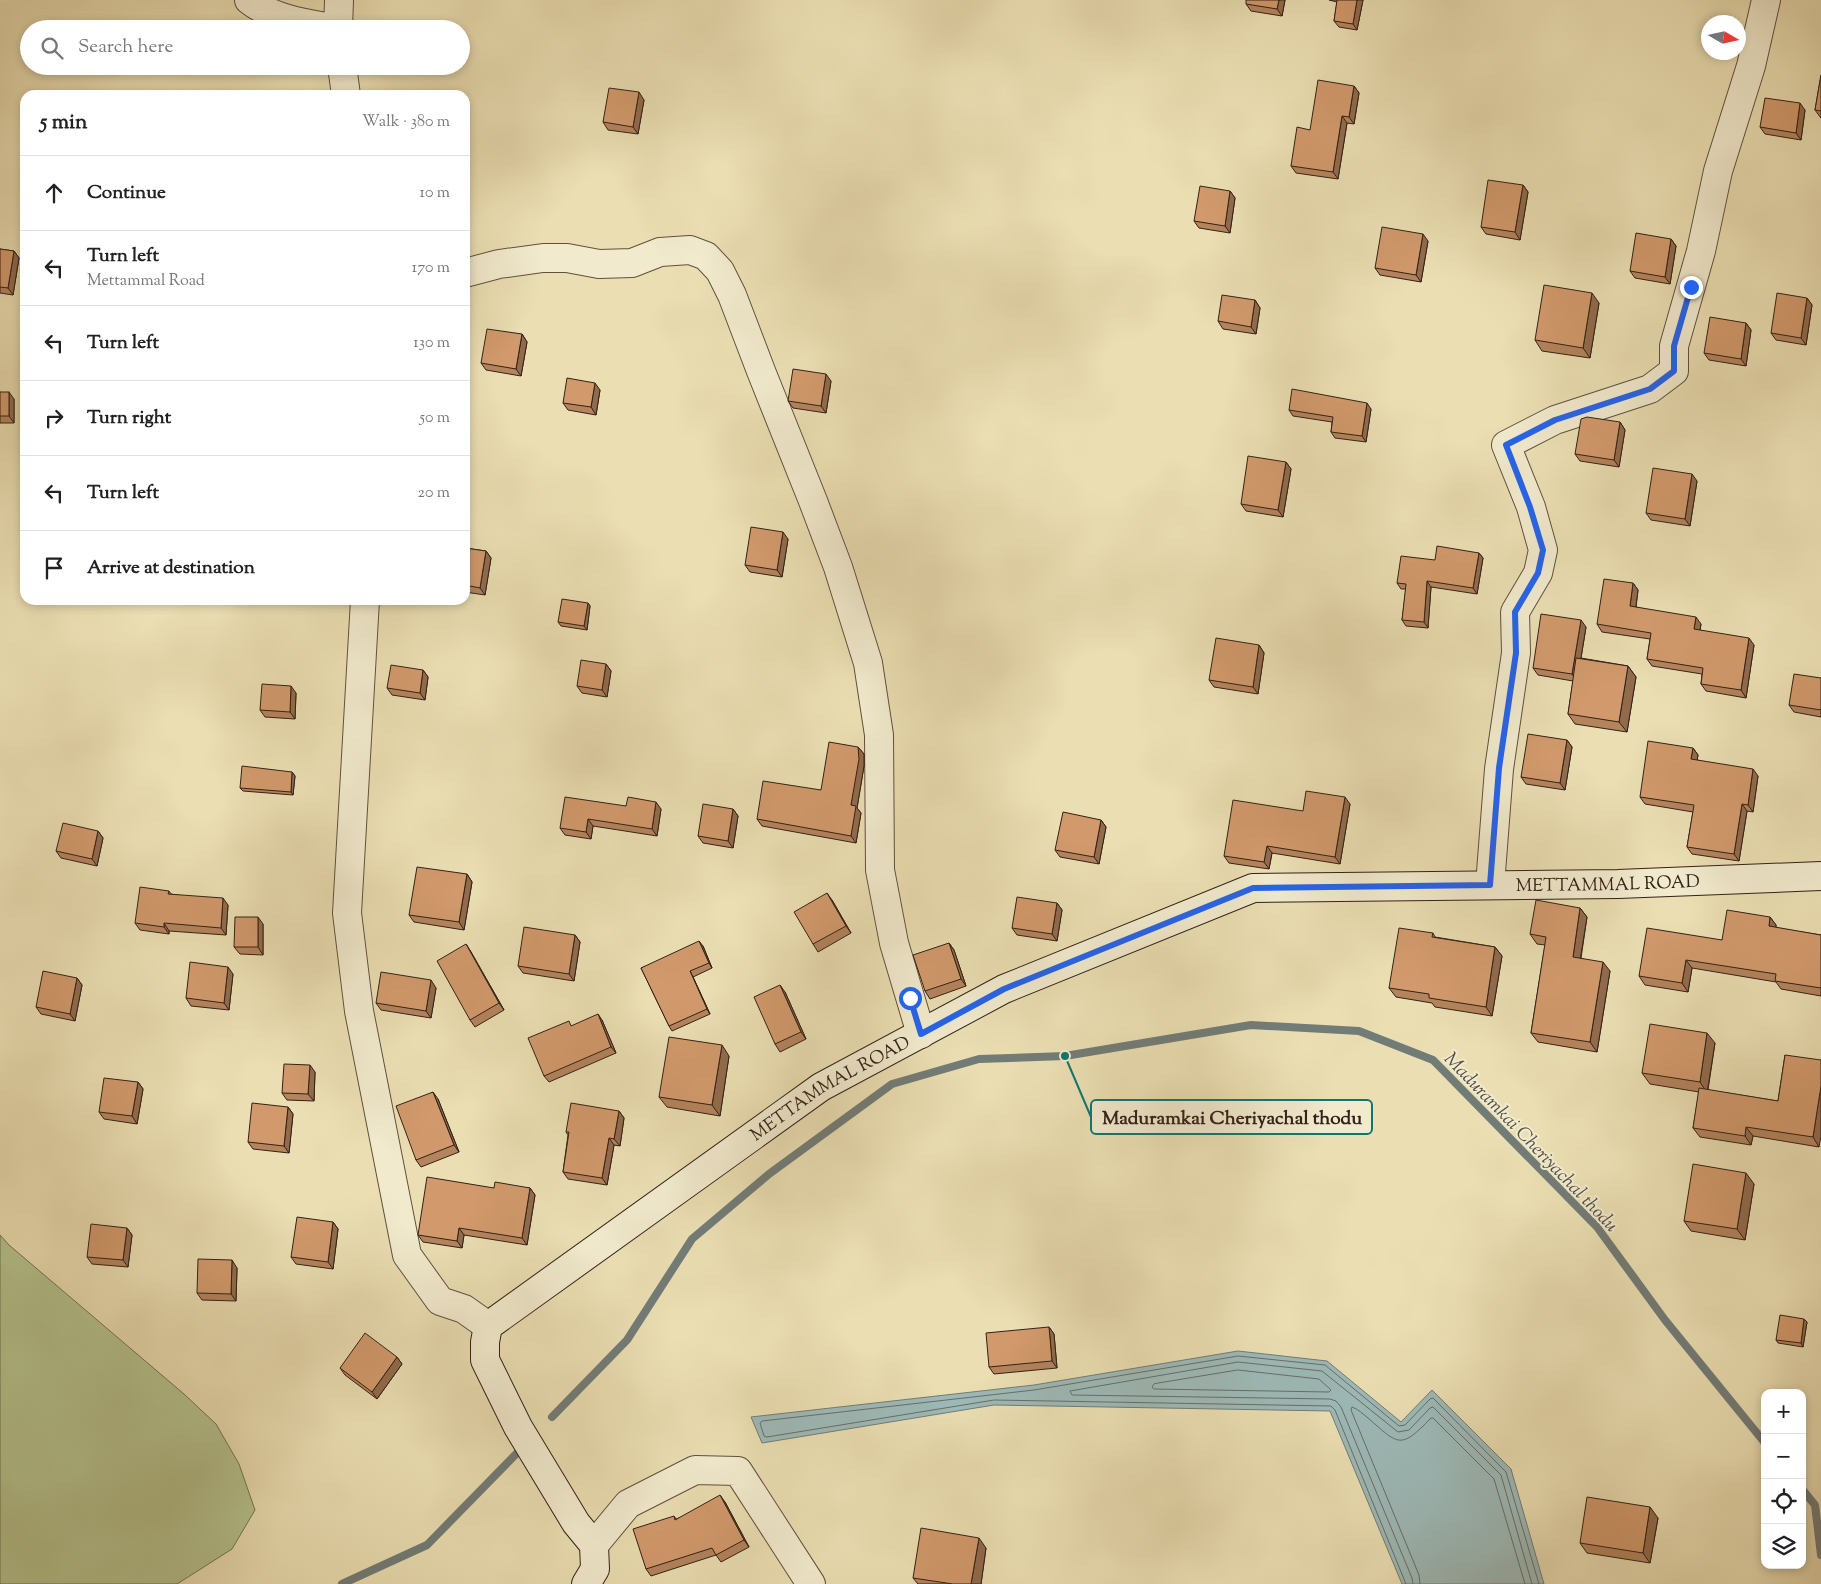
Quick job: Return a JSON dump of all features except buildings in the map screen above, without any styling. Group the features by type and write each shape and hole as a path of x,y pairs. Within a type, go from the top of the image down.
{"street":[{"path":"249,0 289,20"},
{"path":"338,20 339,0"},
{"path":"1490,885 1499,768 1516,653 1515,612 1538,573 1543,550 1530,507 1506,445 1555,420 1650,389 1674,371 1674,346 1701,251 1718,171 1751,66 1766,0"},
{"path":"343,75 345,90"},
{"path":"470,272 499,264 544,258 567,258 600,264 632,263 660,252 690,250 706,256 720,271 732,295 760,371 823,526 868,663 879,735 880,870 894,943 921,1034"},
{"path":"365,605 346,913 360,1011 407,1255 440,1301 464,1309 488,1326 485,1342 485,1360 518,1427 576,1523 594,1544"},
{"name":"METTAMMAL ROAD","path":"488,1326 821,1087 1004,989 1253,888 1618,884 1821,876"},
{"path":"586,1584 594,1569 594,1544 628,1504 695,1470 738,1471 811,1584"}],"green space":[{"path":"0,1235 9,1245 184,1394 216,1424 239,1464 255,1510 232,1549 177,1584 0,1584"}],"water":[{"path":"1238,1351 1327,1361 1401,1422 1432,1390 1511,1469 1544,1584 1402,1584 1330,1411 994,1405 762,1443 751,1417 1034,1385"}],"waterway":[{"name":"Maduramkai Cheriyachal thodu","path":"552,1417 627,1340 692,1239 769,1174 892,1084 979,1059 1065,1056 1251,1025 1359,1031 1433,1060 1597,1227 1665,1320 1761,1438"},
{"path":"342,1584 427,1545 521,1449"},
{"name":"Maduramkai Cheriyachal thodu","path":"1806,1494 1815,1505 1821,1555"}],"place":[{"name":"Maduramkai Cheriyachal thodu","path":"1065,1056"}],"route":[{"path":"910,998 921,1034 1004,989 1253,888 1490,885 1499,768 1516,653 1515,612 1538,573 1543,550 1530,507 1506,445 1555,420 1650,389 1674,371 1674,346 1691,287"}]}
